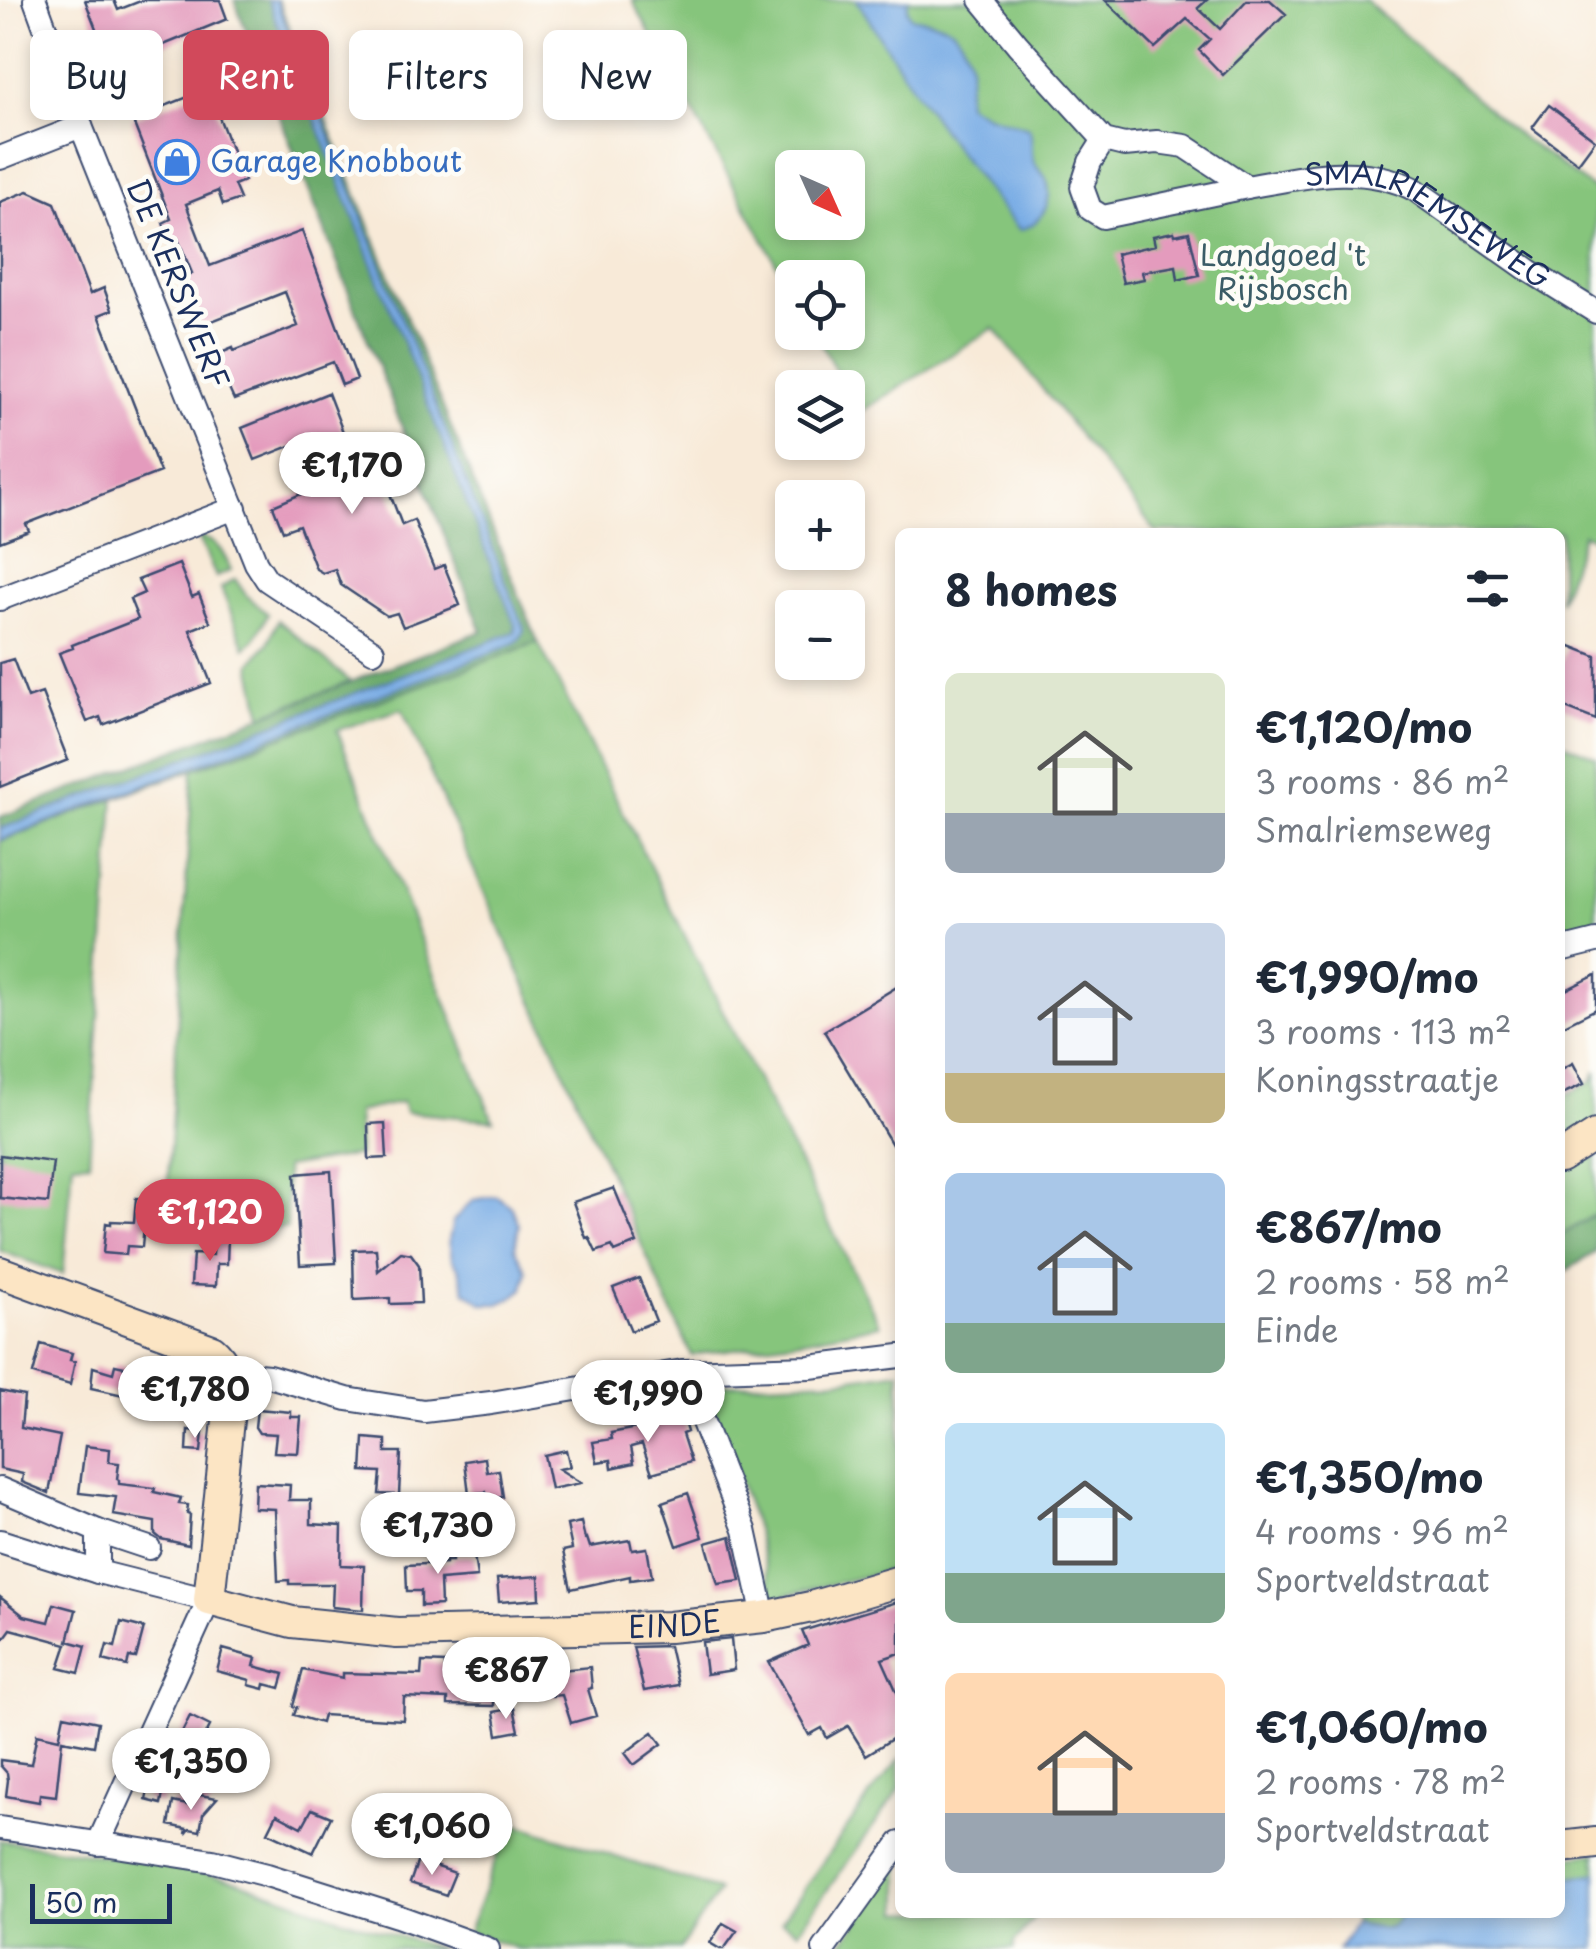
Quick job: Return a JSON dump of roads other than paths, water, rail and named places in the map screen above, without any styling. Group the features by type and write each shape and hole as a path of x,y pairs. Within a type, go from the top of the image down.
{"street":[{"name":"DE KERSWERF","path":"35,0 81,126 256,563 267,580 373,651"},
{"path":"981,0 1104,140 1124,146 1157,142 1185,146 1248,187"},
{"path":"0,158 81,126"},
{"name":"SMALRIEMSEWEG","path":"1104,140 1090,162 1082,187 1090,209 1096,214 1103,216 1310,176 1354,172 1396,180 1596,312"},
{"path":"1198,197 1204,186 1207,162"},
{"path":"0,599 235,508"},
{"path":"1565,949 1596,942"},
{"path":"1565,1155 1596,1135"},
{"path":"0,1272 212,1350 229,1378 231,1392 209,1600 98,1844"},
{"path":"229,1378 247,1374 269,1376 347,1399 424,1411 683,1370 810,1367 895,1357"},
{"path":"683,1370 745,1530 764,1617"},
{"path":"0,1489 149,1548"},
{"path":"98,1531 98,1572"},
{"path":"0,1541 98,1572 209,1600"},
{"name":"EINDE","path":"209,1600 292,1622 397,1633 669,1626 764,1617 895,1583"},
{"path":"0,1828 213,1861 397,1916 488,1949"},
{"path":"1565,1847 1596,1844"},
{"path":"824,1949 895,1850"}],"water":[{"path":"268,0 276,0 288,30 280,30"},
{"path":"857,0 908,0 911,17 947,26 959,37 970,66 967,104 987,115 1029,128 1033,160 1045,176 1049,195 1034,223 1020,230 997,203 934,118"},
{"path":"315,120 323,120 524,629 519,639 507,647 0,840 0,829 515,632"},
{"path":"497,1196 512,1207 519,1225 515,1248 527,1271 523,1289 512,1298 499,1304 483,1304 465,1291 449,1240 453,1221 473,1200"},
{"path":"1596,1874 1596,1949 1338,1949 1354,1924 1388,1927 1399,1918 1565,1918 1565,1877"}],"place":[{"name":"Garage Knobbout","path":"177,162"}],"park label":[{"name":"Landgoed 't Rijsbosch","path":"1283,273"}]}
